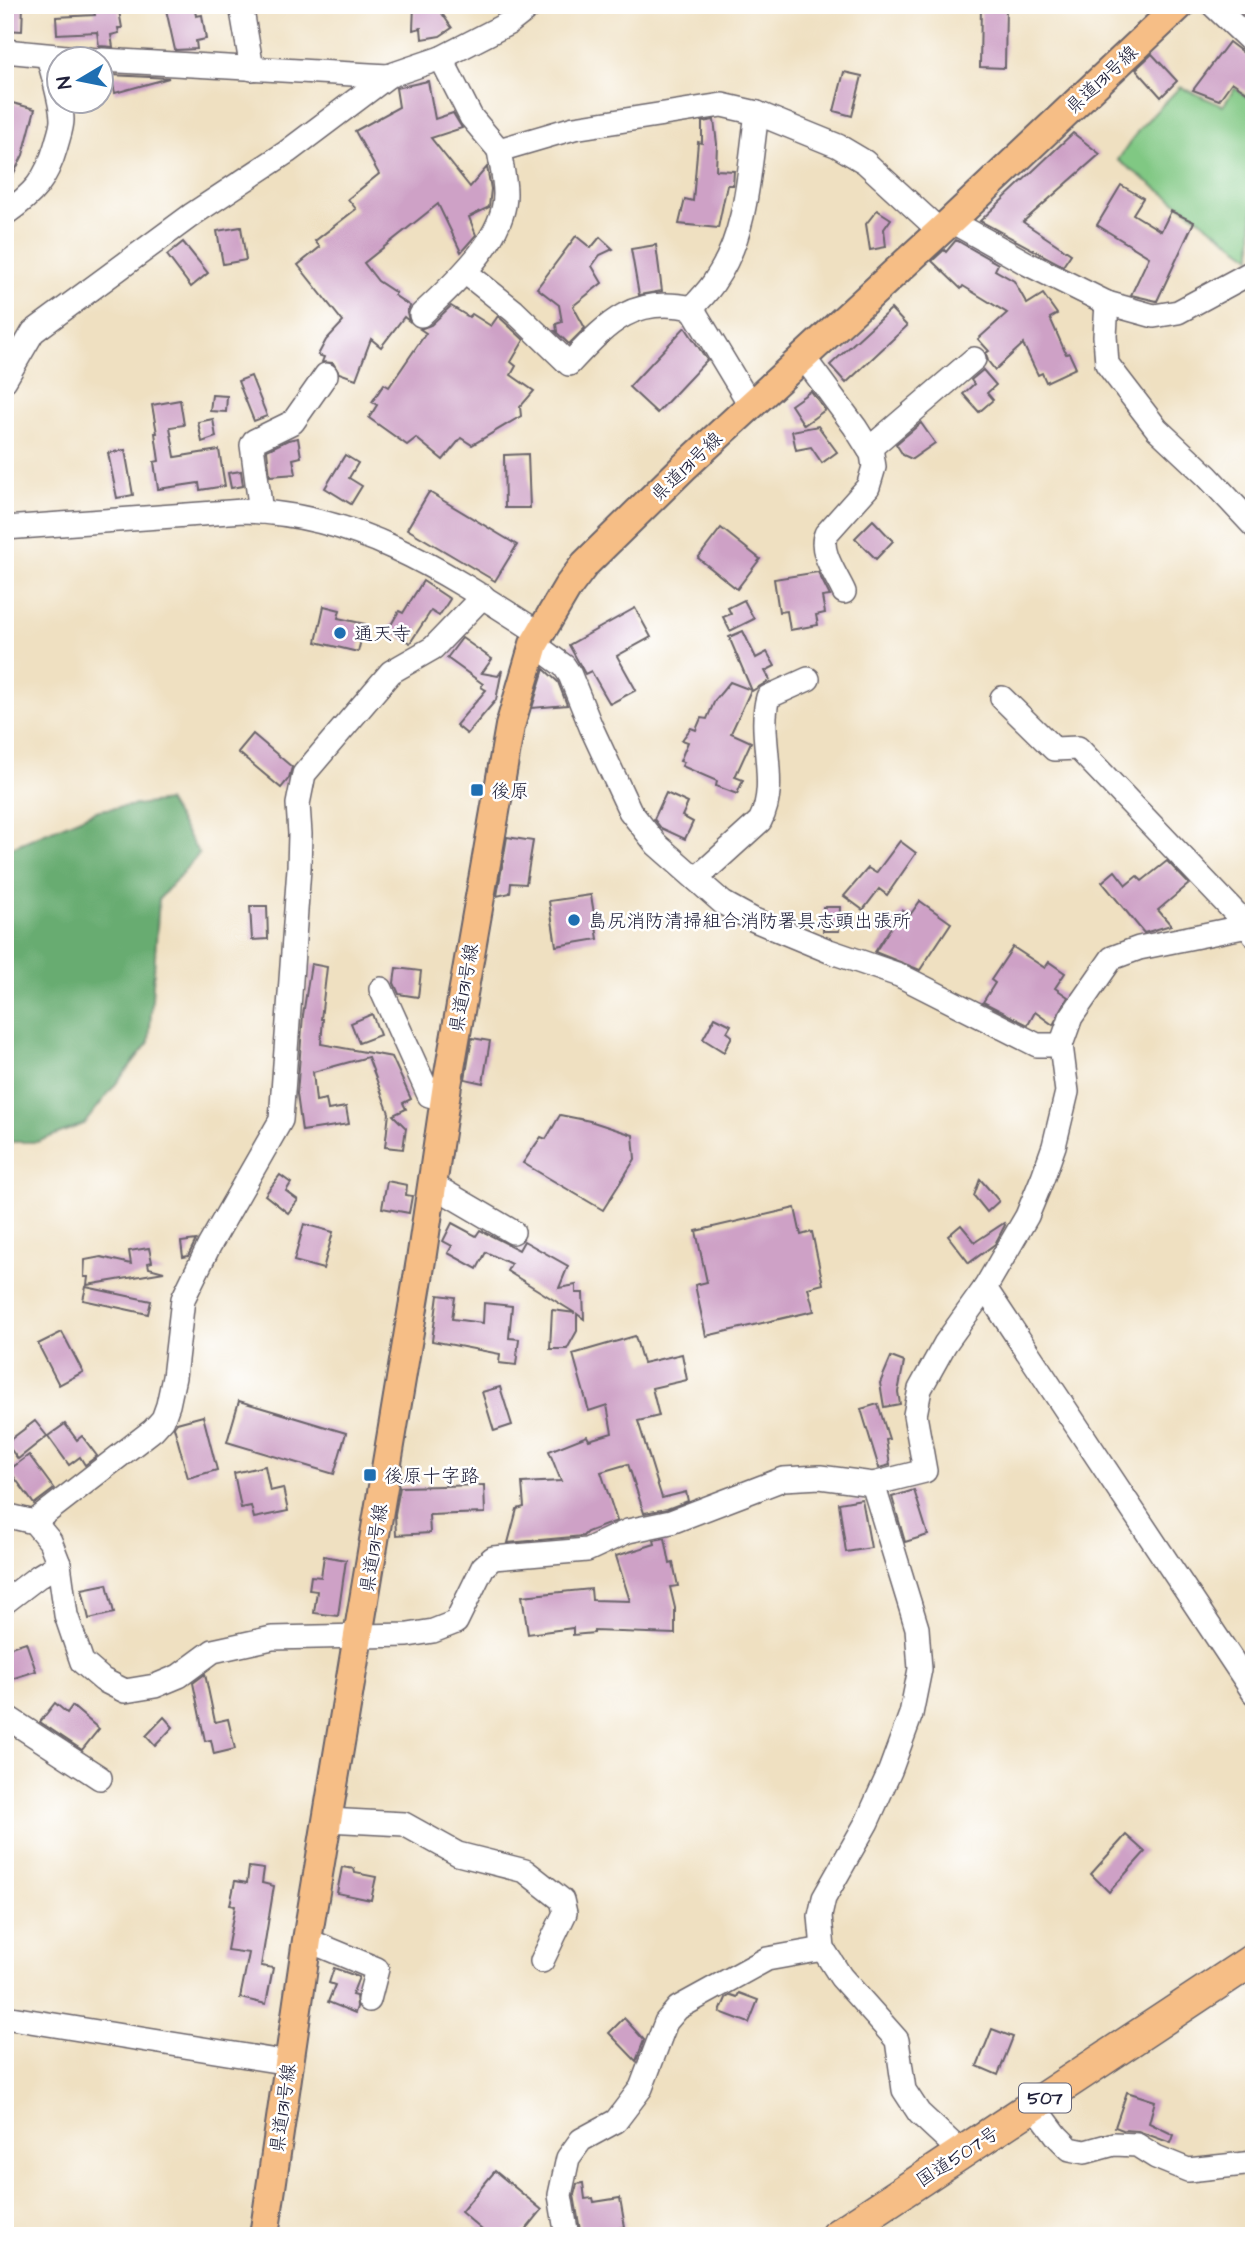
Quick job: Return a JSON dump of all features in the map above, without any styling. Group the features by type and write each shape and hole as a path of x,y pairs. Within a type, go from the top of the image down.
{"highway":[{"name":"国道507号","path":"836,2236 1254,1959"}],"main road":[{"name":"県道131号線","path":"264,2236 307,1940 444,1099 510,726 537,638 585,564 751,405 1180,5"}],"street":[{"path":"241,5 251,69"},
{"path":"5,380 33,332 140,251 287,152 388,76 441,58 509,23 532,5"},
{"path":"1213,5 1254,44"},
{"path":"5,51 46,56"},
{"path":"421,315 466,272 490,238 502,216 506,194 499,150 471,117 441,58"},
{"path":"116,61 388,76"},
{"path":"499,150 574,128 722,105 757,113 838,146 865,162 945,226 1107,303 1154,316 1178,312 1254,271"},
{"path":"692,308 716,281 729,258 740,224 757,113"},
{"path":"5,214 29,197 42,181 58,139 61,116"},
{"path":"466,272 514,311 569,364 608,324 626,313 661,303 692,308 751,405"},
{"path":"1107,303 1107,364 1157,429 1207,476 1254,526"},
{"path":"804,358 869,449 873,467 867,487 822,541 844,592"},
{"path":"869,449 974,359"},
{"path":"261,512 252,445 254,440 293,422 326,375"},
{"path":"5,528 276,512 318,520 377,538 483,596 537,638 564,666 634,817 656,844 723,902 752,919 830,951 899,975 1037,1045 1062,1045"},
{"path":"483,596 433,648 391,672 304,774 298,804 299,868 281,1120 209,1246 183,1299 174,1377 163,1419 153,1430 15,1513 50,1541 59,1564 66,1615 82,1662 103,1680 125,1692 155,1686 179,1676 213,1651 272,1638 408,1635 450,1626 456,1622 483,1567 493,1558 587,1550 628,1531 671,1522 783,1479 820,1477 873,1484 925,1471 915,1415 920,1389 945,1344 985,1288 1027,1216 1054,1146 1067,1093 1062,1045 1071,1017 1112,958 1139,948 1252,926"},
{"path":"696,879 760,821 766,810 764,711 768,697 808,679"},
{"path":"1002,698 1054,749 1078,748 1252,926"},
{"path":"382,989 429,1095 444,1099"},
{"path":"431,1184 513,1231"},
{"path":"985,1288 1254,1693"},
{"path":"873,1484 917,1628 920,1670 911,1714 890,1771 867,1822 824,1898 820,1916 823,1949 841,1977 897,2040 904,2090 919,2113 962,2152"},
{"path":"5,1602 59,1564"},
{"path":"5,1716 100,1778"},
{"path":"327,1820 404,1824 458,1854 525,1871 562,1900 565,1913 542,1961"},
{"path":"307,1940 377,1969 369,2000"},
{"path":"567,2236 560,2195 568,2158 581,2140 616,2121 641,2088 666,2022 678,2008 767,1959 823,1949"},
{"path":"5,2017 289,2063"},
{"path":"1034,2105 1070,2149 1085,2151 1115,2144 1137,2145 1188,2170 1254,2163"}],"green space":[{"path":"1180,87 1223,106 1235,88 1254,103 1252,257 1118,160 1140,128"},
{"path":"167,801 199,854 159,899 149,1042 84,1124 37,1142 5,1142 5,850 99,810"}],"building":[{"path":"5,5 23,5 22,31 5,30"},
{"path":"93,5 118,5 122,28 118,28 119,33 111,35 113,46 99,46 97,32 57,34 56,17 95,15"},
{"path":"165,5 194,5 196,16 202,15 206,39 196,41 197,49 175,50"},
{"path":"414,5 436,5 452,28 440,36 422,39 421,28 413,30"},
{"path":"981,5 1006,5 1005,68 980,67"},
{"path":"1234,5 1254,5 1254,24"},
{"path":"1229,42 1254,61 1254,97 1232,82 1219,100 1193,90"},
{"path":"1152,54 1177,81 1161,97 1136,69"},
{"path":"844,72 862,76 852,116 834,111"},
{"path":"116,75 169,78 116,93"},
{"path":"428,81 435,119 453,113 462,128 431,138 470,187 487,167 491,189 489,207 469,217 476,235 461,252 438,204 364,263 378,281 410,306 407,312 409,321 404,317 381,347 371,339 356,379 339,373 333,363 322,362 324,357 318,355 326,340 343,322 298,265 320,247 315,241 356,209 348,199 379,174 355,131 399,107 396,88"},
{"path":"5,101 35,109 23,155 5,191"},
{"path":"714,120 716,170 734,171 733,185 727,185 718,228 679,224 685,199 693,201 698,142 702,143 702,122"},
{"path":"1073,133 1100,154 1023,222 1071,254 1063,266 980,221"},
{"path":"1121,185 1143,198 1133,214 1161,231 1171,211 1194,222 1157,301 1131,295 1149,257 1097,225"},
{"path":"877,210 891,219 884,229 886,247 870,250 866,224"},
{"path":"241,227 246,260 223,264 217,231"},
{"path":"576,236 591,248 600,237 613,249 600,255 592,266 602,283 573,306 585,328 569,344 555,331 556,324 562,322 559,305 537,288"},
{"path":"956,240 998,264 995,270 1014,281 1027,304 1043,294 1057,314 1050,318 1066,354 1069,353 1076,368 1046,382 1042,373 1038,375 1023,344 995,370 988,361 986,353 989,351 978,339 1007,313 963,286 961,289 932,261 944,250 946,252"},
{"path":"183,242 208,273 191,287 167,255"},
{"path":"656,245 662,291 639,295 631,249"},
{"path":"451,306 469,317 472,314 491,326 498,316 524,340 511,362 516,366 511,375 534,391 520,407 521,416 472,445 461,438 443,460 416,438 407,445 369,418 377,405 372,402 384,384 389,387 426,333 420,329 431,325"},
{"path":"891,309 907,326 846,383 830,365"},
{"path":"685,327 707,360 657,413 629,387"},
{"path":"983,370 996,385 987,393 993,400 979,412 963,394 974,384 971,380"},
{"path":"251,376 267,416 254,421 238,381"},
{"path":"811,391 825,410 804,425 791,405"},
{"path":"212,395 227,396 226,412 210,411"},
{"path":"180,400 184,425 170,427 175,457 219,450 225,486 200,490 199,483 158,489 154,462 159,461 157,433 152,405"},
{"path":"213,419 216,437 202,442 198,422"},
{"path":"921,423 935,443 912,459 903,455 896,444"},
{"path":"818,426 837,452 822,463 811,447 796,450 792,431"},
{"path":"298,438 301,457 293,459 296,474 270,476 267,450"},
{"path":"125,450 133,495 117,498 108,453"},
{"path":"528,454 530,508 505,508 504,455"},
{"path":"345,455 358,463 349,478 362,486 351,504 325,488"},
{"path":"241,471 243,486 231,488 228,473"},
{"path":"429,492 517,545 495,581 407,529"},
{"path":"873,520 893,541 876,559 855,538"},
{"path":"721,528 760,559 737,589 698,558"},
{"path":"818,572 830,596 822,597 825,613 816,615 818,625 790,630 787,611 779,612 774,579"},
{"path":"423,581 450,599 439,616 431,611 410,643 388,630 399,611 403,613"},
{"path":"744,600 754,619 730,631 723,617 731,614 728,608"},
{"name":"通天寺","path":"324,606 340,610 338,618 365,624 358,652 316,642"},
{"path":"635,608 651,637 617,656 636,690 610,704 591,671 585,674 569,645"},
{"path":"743,631 756,658 767,652 775,666 765,671 770,680 752,691 729,637"},
{"path":"462,638 492,659 482,673 498,676 502,670 496,700 467,734 456,725 486,690 481,687 483,684 447,658"},
{"path":"544,669 558,682 567,705 532,708"},
{"path":"730,682 751,690 731,733 751,742 735,777 743,780 737,794 716,786 717,781 682,766 684,762 680,761 688,742 682,740 691,728 696,730 701,718 707,719 715,700"},
{"path":"253,734 292,767 289,778 281,788 238,752"},
{"path":"666,793 688,803 682,816 693,822 685,839 661,828 654,819"},
{"path":"507,837 533,841 526,884 511,883 510,893 497,896"},
{"path":"900,841 916,853 887,895 879,889 863,910 844,896 868,868 876,873"},
{"path":"1167,861 1189,884 1158,910 1171,925 1144,933 1102,882 1115,871 1126,885 1137,876 1142,881"},
{"name":"島尻消防清掃組合消防署具志頭出張所","path":"591,895 598,939 556,946 549,901"},
{"path":"920,901 951,923 920,970 875,952 902,910 910,915"},
{"path":"250,906 267,906 268,939 252,940"},
{"path":"823,907 840,907 839,931 823,931"},
{"path":"1013,947 1045,968 1049,962 1065,973 1055,988 1068,997 1053,1025 1035,1012 1028,1025 983,1002 995,983 991,980"},
{"path":"311,964 327,967 321,1044 392,1057 411,1099 403,1103 406,1109 393,1115 406,1128 403,1149 385,1147 389,1113 368,1057 313,1072 316,1101 326,1099 328,1110 346,1107 349,1124 302,1131 297,1094 303,1015"},
{"path":"396,968 421,971 418,997 399,994 394,983"},
{"path":"372,1014 380,1035 359,1043 351,1023"},
{"path":"715,1017 731,1025 727,1032 732,1036 724,1052 703,1039"},
{"path":"472,1038 490,1041 483,1083 465,1079"},
{"path":"560,1115 590,1121 633,1135 635,1159 603,1210 523,1163 541,1137 546,1139"},
{"path":"280,1175 291,1183 286,1191 298,1200 288,1213 265,1195"},
{"path":"980,1179 999,1201 987,1212 974,1196"},
{"path":"387,1181 407,1185 406,1195 412,1196 409,1213 382,1208"},
{"path":"795,1208 801,1235 812,1232 823,1284 808,1288 814,1311 706,1336 695,1285 707,1282 696,1231"},
{"path":"452,1223 476,1236 480,1230 519,1250 524,1241 568,1266 559,1288 576,1285 576,1293 583,1293 584,1319 577,1314 577,1331 567,1349 550,1349 552,1310 575,1313 507,1271 511,1264 486,1252 477,1269 448,1253 452,1246 443,1241"},
{"path":"1004,1223 995,1244 969,1263 948,1236 961,1225 975,1242"},
{"path":"304,1224 333,1232 323,1269 294,1261"},
{"path":"196,1240 188,1256 183,1257 181,1242"},
{"path":"149,1248 152,1262 148,1263 149,1268 164,1272 87,1285 88,1277 84,1277 85,1260 101,1257 131,1264 129,1251"},
{"path":"86,1287 151,1301 148,1314 83,1300"},
{"path":"438,1295 455,1297 452,1319 483,1323 484,1303 512,1306 509,1338 519,1339 516,1365 499,1363 500,1354 432,1341"},
{"path":"62,1332 83,1372 59,1385 38,1344"},
{"path":"635,1336 643,1363 682,1354 687,1380 652,1388 659,1416 638,1421 662,1498 686,1492 688,1501 667,1509 644,1513 628,1464 601,1472 617,1521 583,1536 508,1543 517,1509 524,1507 522,1483 561,1481 549,1451 587,1436 589,1440 612,1433 607,1405 589,1411 573,1354"},
{"path":"891,1357 904,1362 898,1392 900,1404 884,1407 880,1383"},
{"path":"500,1387 512,1425 494,1431 482,1392"},
{"path":"239,1401 346,1433 334,1474 227,1442"},
{"path":"878,1404 889,1439 886,1440 890,1465 879,1468 861,1409"},
{"path":"203,1416 217,1470 188,1478 174,1427 177,1423"},
{"path":"35,1421 47,1436 18,1459 6,1443"},
{"path":"65,1424 77,1440 82,1436 97,1456 85,1465 80,1457 69,1465 48,1436"},
{"path":"29,1455 54,1489 34,1504 9,1470"},
{"path":"265,1466 270,1491 283,1488 288,1511 254,1518 251,1506 241,1508 234,1473"},
{"path":"484,1485 485,1513 429,1515 430,1533 396,1535 395,1514 400,1487"},
{"path":"914,1490 928,1535 905,1542 892,1497"},
{"path":"862,1499 871,1548 846,1552 839,1503"},
{"path":"665,1538 678,1586 670,1587 675,1608 675,1634 594,1631 573,1635 573,1628 528,1634 522,1596 591,1589 592,1600 630,1601 616,1556 655,1544 654,1540"},
{"path":"324,1556 346,1560 338,1616 314,1613 317,1591 309,1590 311,1576 321,1577"},
{"path":"107,1584 114,1613 89,1619 82,1589"},
{"path":"26,1642 36,1671 5,1681 5,1649"},
{"path":"205,1674 215,1722 228,1719 235,1749 214,1754 211,1740 205,1741 193,1683"},
{"path":"55,1703 67,1713 72,1706 99,1729 82,1750 40,1722"},
{"path":"164,1717 173,1727 155,1746 146,1736"},
{"path":"1126,1835 1145,1852 1109,1892 1091,1874"},
{"path":"249,1867 264,1869 262,1883 274,1886 261,1966 273,1968 266,2004 240,1998 249,1953 227,1950 235,1906 230,1905 235,1881 247,1883"},
{"path":"342,1867 376,1877 371,1900 337,1893"},
{"path":"334,1968 359,1977 352,1995 356,1996 355,2013 328,2002 335,1985 329,1983"},
{"path":"739,1993 758,2000 749,2023 720,2012 726,1998 731,1995 737,1997"},
{"path":"624,2018 644,2040 636,2061 609,2033"},
{"path":"992,2029 1013,2037 998,2075 977,2066"},
{"path":"1127,2092 1155,2101 1149,2123 1174,2135 1171,2143 1138,2131 1115,2127"},
{"path":"495,2171 542,2210 521,2236 489,2236 461,2212"},
{"path":"583,2183 585,2199 593,2198 594,2202 620,2198 625,2227 610,2229 612,2236 581,2236 574,2195 577,2184"}],"place":[{"name":"通天寺","path":"340,633"},
{"name":"後原","path":"477,790"},
{"name":"島尻消防清掃組合消防署具志頭出張所","path":"574,920"},
{"name":"後原十字路","path":"370,1475"}]}
